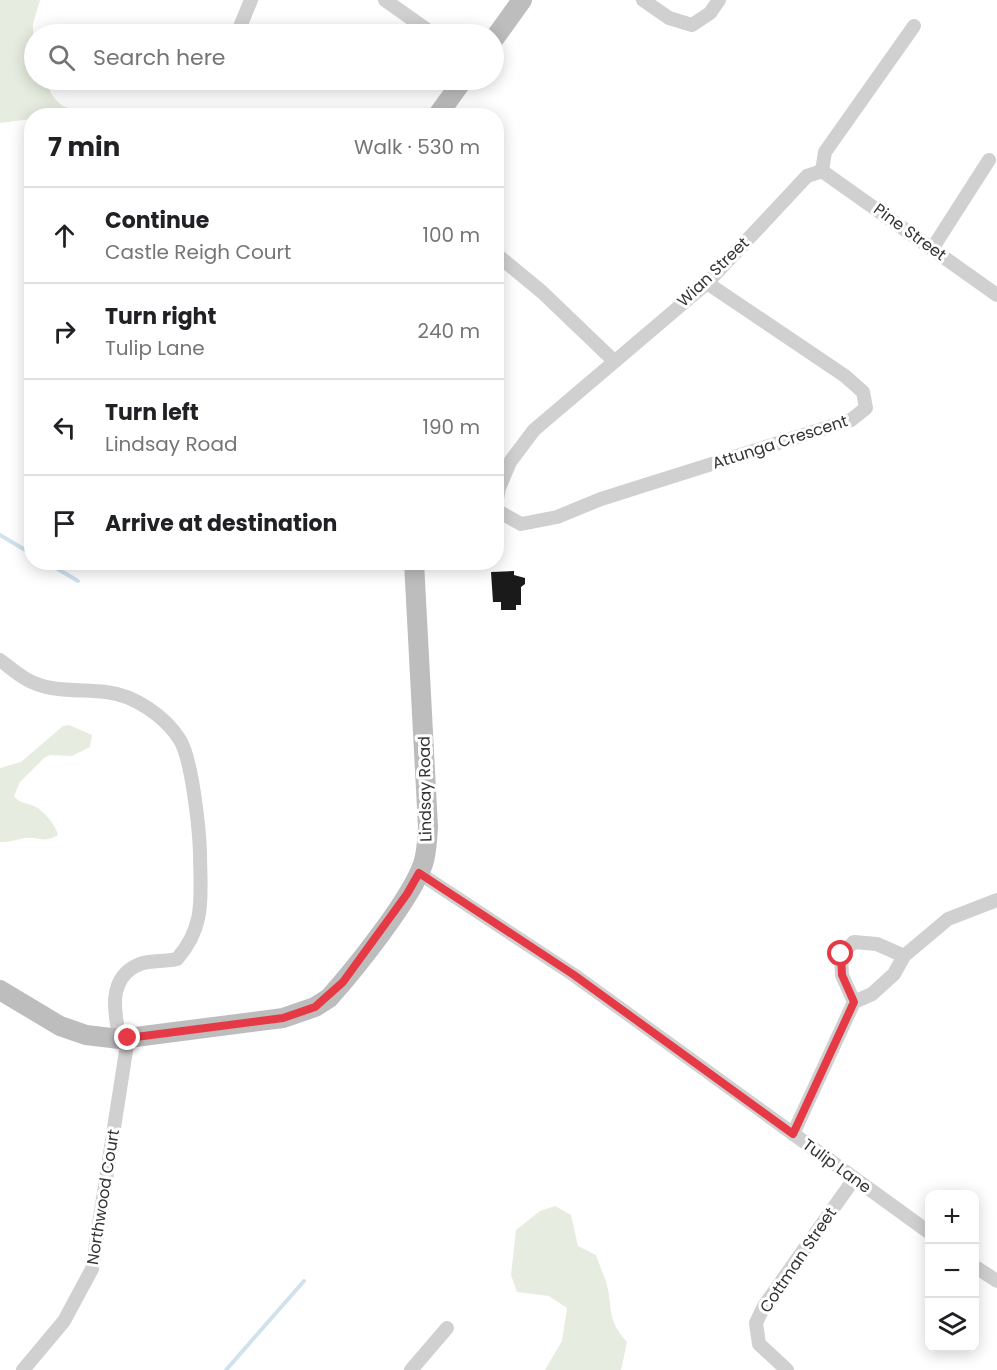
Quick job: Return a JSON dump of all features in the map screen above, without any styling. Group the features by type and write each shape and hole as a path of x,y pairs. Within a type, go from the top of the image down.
{"street":[{"path":"241,24 251,0"},
{"path":"385,0 419,24"},
{"path":"504,25 522,0"},
{"path":"643,0 669,18 692,25 710,13 719,0"},
{"path":"822,171 825,152 914,26"},
{"path":"443,108 456,90"},
{"path":"932,249 988,160"},
{"name":"Pine Street","path":"822,171 997,295"},
{"name":"Wian Street","path":"504,476 510,462 534,430 613,360 707,283 807,176 822,171"},
{"path":"504,260 543,292 613,360"},
{"name":"Attunga Crescent","path":"504,514 521,524 557,517 601,499 851,420 866,408 863,392 845,376 707,283"},
{"name":"Lindsay Road","path":"0,990 60,1026 86,1035 124,1039 283,1018 315,1007 343,982 407,894 419,873 426,852 428,827 414,570"},
{"path":"0,660 27,680 54,688 129,696 168,726 181,742 199,820 201,914 192,939 177,959 140,964 124,976 115,991 114,1009 124,1039"},
{"name":"Tulip Lane","path":"419,873 574,975 925,1229"},
{"path":"793,1134 854,1002 872,994 894,974 904,956 948,920 997,900"},
{"path":"854,1002 842,975 841,954 854,942 877,944 904,956"},
{"name":"Northwood Court","path":"23,1370 64,1321 92,1269 124,1039"},
{"name":"Cottman Street","path":"787,1370 759,1344 756,1323 764,1306 854,1179"},
{"path":"979,1269 997,1281"},
{"path":"411,1370 447,1328"}],"shaded area":[{"path":"0,0 40,0 33,24 24,24 24,90 50,90 58,102 67,108 24,108 24,120 0,123"},
{"path":"69,725 92,735 90,747 72,756 50,755 44,758 20,782 14,796 19,801 43,812 53,824 58,835 48,839 25,838 0,842 0,768 21,762 63,726"},
{"path":"555,1206 571,1215 578,1246 596,1255 606,1282 613,1319 627,1342 621,1370 545,1370 562,1341 567,1308 549,1296 517,1292 511,1275 516,1230 540,1211"}],"building":[{"path":"514,571 514,575 525,578 525,584 521,587 521,605 516,605 516,610 501,610 501,602 493,602 491,572"}],"waterway":[{"path":"0,535 24,549"},
{"path":"59,570 78,581"},
{"path":"226,1370 304,1281"}],"route":[{"path":"128,1038 283,1018 315,1007 329,998 343,982 407,894 419,873 574,975 793,1134 854,1002 842,975 841,954"}]}
